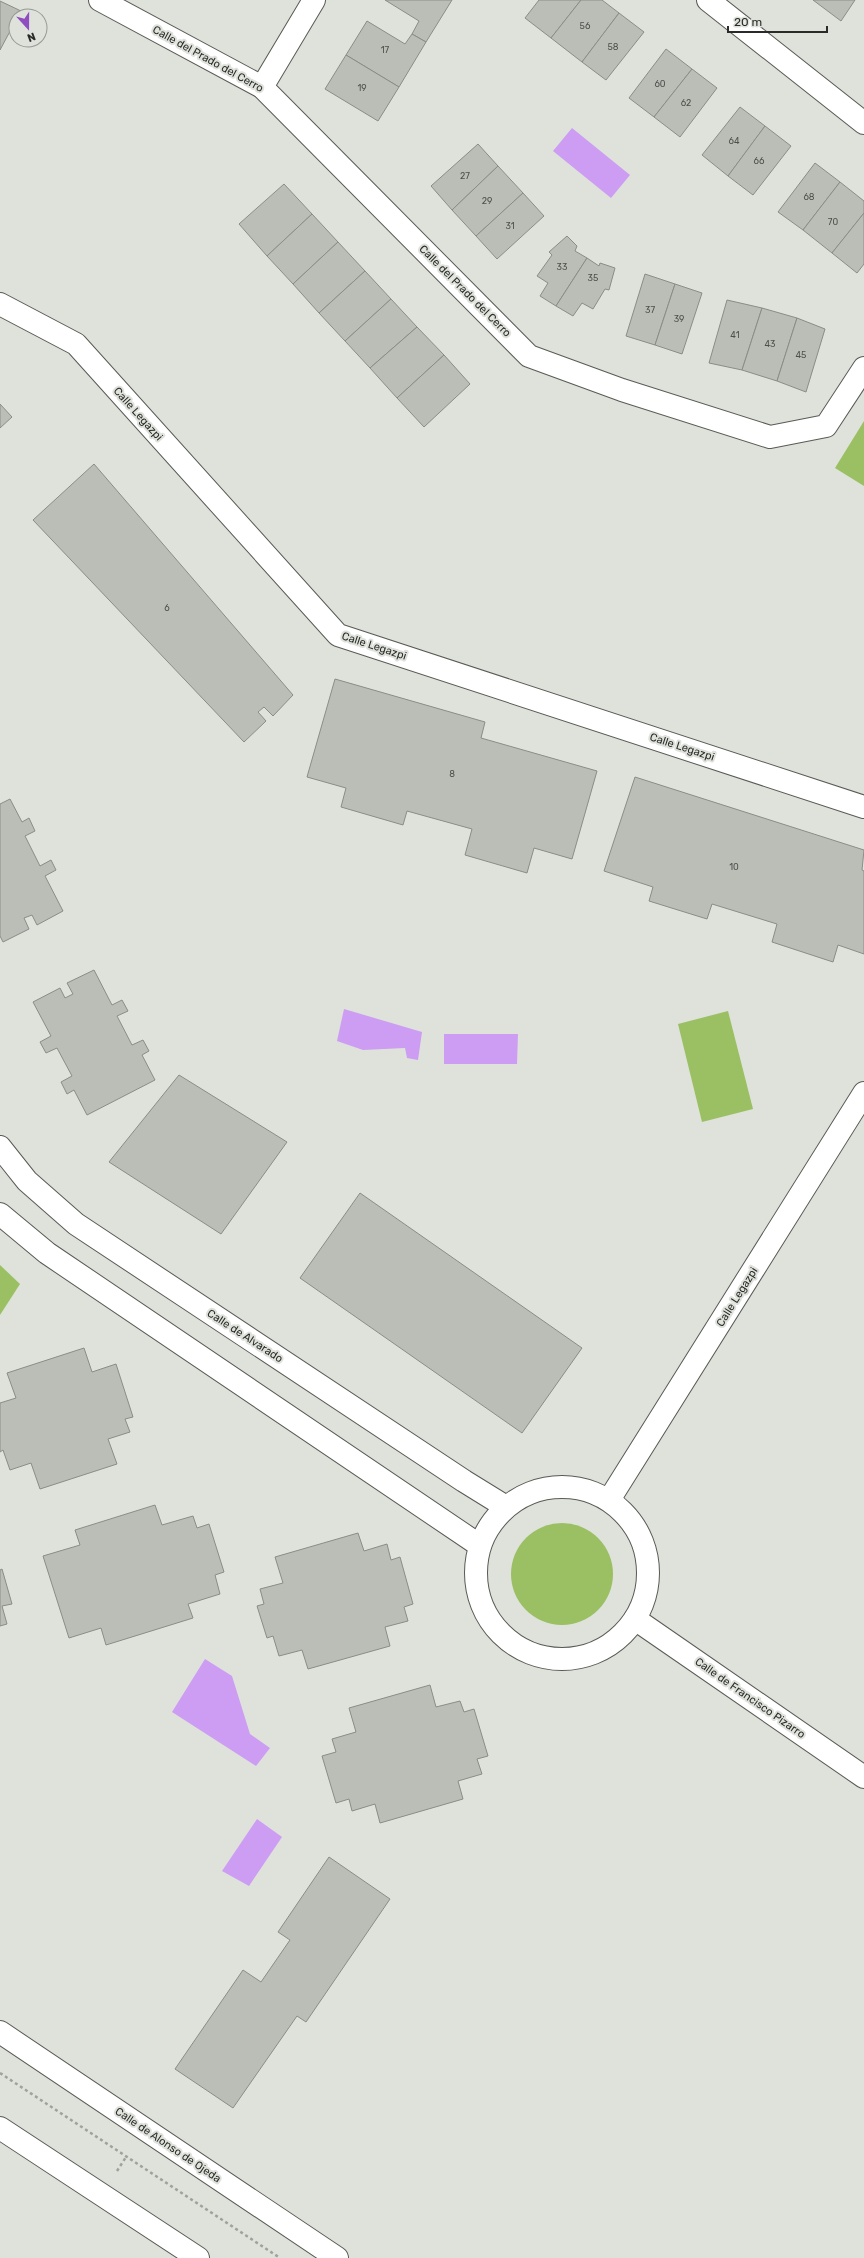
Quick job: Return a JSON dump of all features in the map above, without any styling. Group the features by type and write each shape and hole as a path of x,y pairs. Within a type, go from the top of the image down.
{"street":[{"name":"Calle del Prado del Cerro","path":"100,0 262,87 529,356 622,390 770,437 826,426 864,368"},
{"path":"262,87 314,0"},
{"path":"708,0 864,123"},
{"name":"Calle Legazpi","path":"0,304 76,344 338,635 864,807"},
{"name":"Calle Legazpi","path":"609,1500 864,1093"},
{"name":"Calle de Alvarado","path":"0,1147 27,1181 76,1224 464,1481 506,1506"},
{"path":"0,1214 46,1252 479,1545"},
{"path":"574,1487 609,1500 633,1523 647,1554 648,1588 636,1619 608,1647 571,1659 532,1655 499,1633 482,1607 475,1576 479,1545 490,1524 506,1506 538,1489 574,1487"},
{"name":"Calle de Francisco Pizarro","path":"636,1619 864,1776"},
{"name":"Calle de Alonso de Ojeda","path":"0,2032 337,2258"},
{"path":"0,2128 198,2258"}],"path":[{"path":"0,2073 280,2258"},
{"path":"102,2195 144,2129"}],"green space":[{"path":"864,421 864,486 835,468"},
{"path":"728,1011 753,1109 702,1122 678,1024"},
{"path":"0,1265 20,1284 0,1315"},
{"path":"562,1523 581,1527 598,1538 609,1555 613,1574 609,1593 598,1610 581,1621 562,1625 543,1621 526,1610 515,1593 511,1574 515,1555 526,1538 543,1527"}],"shaded area":[{"path":"572,128 630,175 611,198 553,151"},
{"path":"344,1009 422,1032 418,1060 407,1058 405,1048 363,1050 337,1041"},
{"path":"444,1034 518,1034 517,1064 444,1064"},
{"path":"205,1659 232,1676 250,1734 270,1748 256,1766 172,1712"},
{"path":"257,1819 282,1837 249,1886 222,1871"}],"building":[{"path":"385,0 452,0 426,42 412,34 419,21"},
{"path":"539,0 581,0 551,38 525,18"},
{"path":"581,0 602,0 619,13 582,62 551,38"},
{"path":"813,0 855,0 841,21"},
{"path":"0,1 15,8 8,8 8,35 0,50"},
{"path":"619,13 644,32 606,80 582,62"},
{"path":"367,21 405,44 412,34 426,42 399,87 346,55"},
{"path":"666,49 692,69 654,117 629,98"},
{"path":"346,55 399,87 378,121 325,89"},
{"path":"692,69 717,88 680,137 654,117"},
{"path":"740,107 765,126 728,176 702,155"},
{"path":"765,126 791,146 753,195 728,176"},
{"path":"478,144 498,166 452,210 431,186"},
{"path":"815,163 840,182 803,230 778,212"},
{"path":"498,166 523,193 476,236 452,210"},
{"path":"840,182 864,201 864,213 832,253 803,230"},
{"path":"284,184 312,214 267,256 239,224"},
{"path":"523,193 544,216 497,259 476,236"},
{"path":"864,213 864,264 857,273 832,253"},
{"path":"312,214 338,242 293,284 267,256"},
{"path":"567,236 577,246 575,251 587,258 556,306 540,296 548,283 537,276 552,255 549,252"},
{"path":"338,242 365,271 319,313 293,284"},
{"path":"587,258 599,266 600,263 615,268 609,290 605,289 593,309 582,303 573,316 556,306"},
{"path":"365,271 391,299 345,341 319,313"},
{"path":"645,274 675,284 655,345 626,336"},
{"path":"675,284 702,293 682,354 655,345"},
{"path":"391,299 417,327 370,368 345,341"},
{"path":"727,300 762,308 742,370 709,363"},
{"path":"762,308 797,318 777,381 742,370"},
{"path":"797,318 825,329 806,392 777,381"},
{"path":"417,327 444,355 397,398 370,368"},
{"path":"444,355 470,384 424,427 397,398"},
{"path":"0,404 12,417 0,428"},
{"path":"94,464 293,695 273,716 264,707 258,712 266,721 244,742 33,520"},
{"path":"335,679 485,722 481,738 597,771 572,859 534,848 527,873 465,855 472,829 407,811 403,825 341,807 346,788 307,777"},
{"path":"635,777 864,850 862,870 864,871 864,954 838,945 833,962 772,942 777,924 712,904 707,919 649,901 653,887 604,871"},
{"path":"10,799 22,822 29,818 35,831 25,836 40,866 51,860 56,870 45,876 63,911 37,925 32,915 24,918 29,929 3,942 0,936 0,804"},
{"path":"94,970 112,1005 122,1000 128,1011 117,1016 132,1045 143,1040 149,1051 142,1055 155,1080 87,1115 74,1090 67,1094 61,1082 72,1076 57,1048 46,1053 40,1042 51,1036 33,1002 60,988 65,998 73,994 67,983"},
{"path":"179,1075 287,1142 221,1234 109,1162"},
{"path":"360,1193 582,1348 522,1433 300,1278"},
{"path":"84,1348 92,1372 116,1364 133,1417 125,1419 130,1432 108,1439 117,1464 40,1489 31,1463 10,1470 3,1450 0,1452 0,1403 16,1398 7,1373"},
{"path":"155,1505 162,1525 193,1516 197,1528 209,1524 224,1572 215,1575 220,1594 188,1604 193,1618 106,1645 101,1628 69,1638 43,1556 80,1545 75,1530"},
{"path":"358,1533 364,1551 387,1544 391,1560 400,1557 413,1604 404,1607 408,1621 385,1627 390,1646 308,1669 302,1650 279,1656 273,1636 267,1638 257,1606 264,1604 260,1589 283,1583 275,1557"},
{"path":"2,1569 12,1604 2,1606 7,1624 0,1626 0,1570"},
{"path":"430,1685 436,1707 460,1701 464,1712 474,1709 488,1756 477,1759 482,1774 458,1781 463,1799 380,1823 375,1804 352,1811 349,1799 336,1803 322,1756 336,1752 332,1739 356,1732 349,1708"},
{"path":"329,1857 390,1899 306,2022 297,2016 233,2108 175,2069 243,1970 261,1982 290,1940 278,1932"}]}
